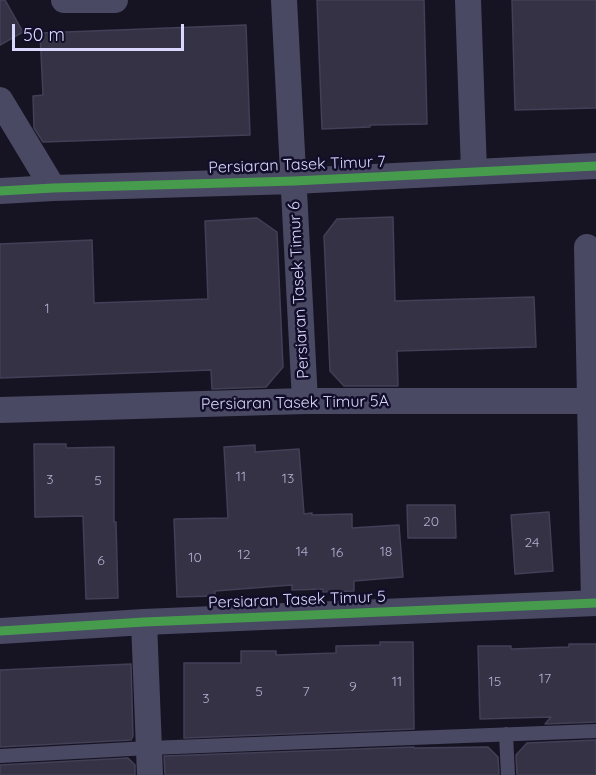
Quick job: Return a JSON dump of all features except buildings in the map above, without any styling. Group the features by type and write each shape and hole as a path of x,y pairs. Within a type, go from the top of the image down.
{"street":[{"path":"64,0 115,0"},
{"name":"Persiaran Tasek Timur 6","path":"284,0 305,401"},
{"path":"468,0 474,171"},
{"path":"0,100 53,188"},
{"name":"Persiaran Tasek Timur 7","path":"0,191 294,181 596,166"},
{"path":"587,247 595,603"},
{"name":"Persiaran Tasek Timur 5A","path":"0,410 305,401 591,400"},
{"name":"Persiaran Tasek Timur 5","path":"0,632 144,621 595,603"},
{"path":"144,621 150,775"}],"lane":[{"path":"0,756 596,731"},
{"path":"507,734 508,775"}],"cycle path":[{"path":"0,191 294,181 596,166"},
{"path":"0,631 144,622 596,603"}]}
